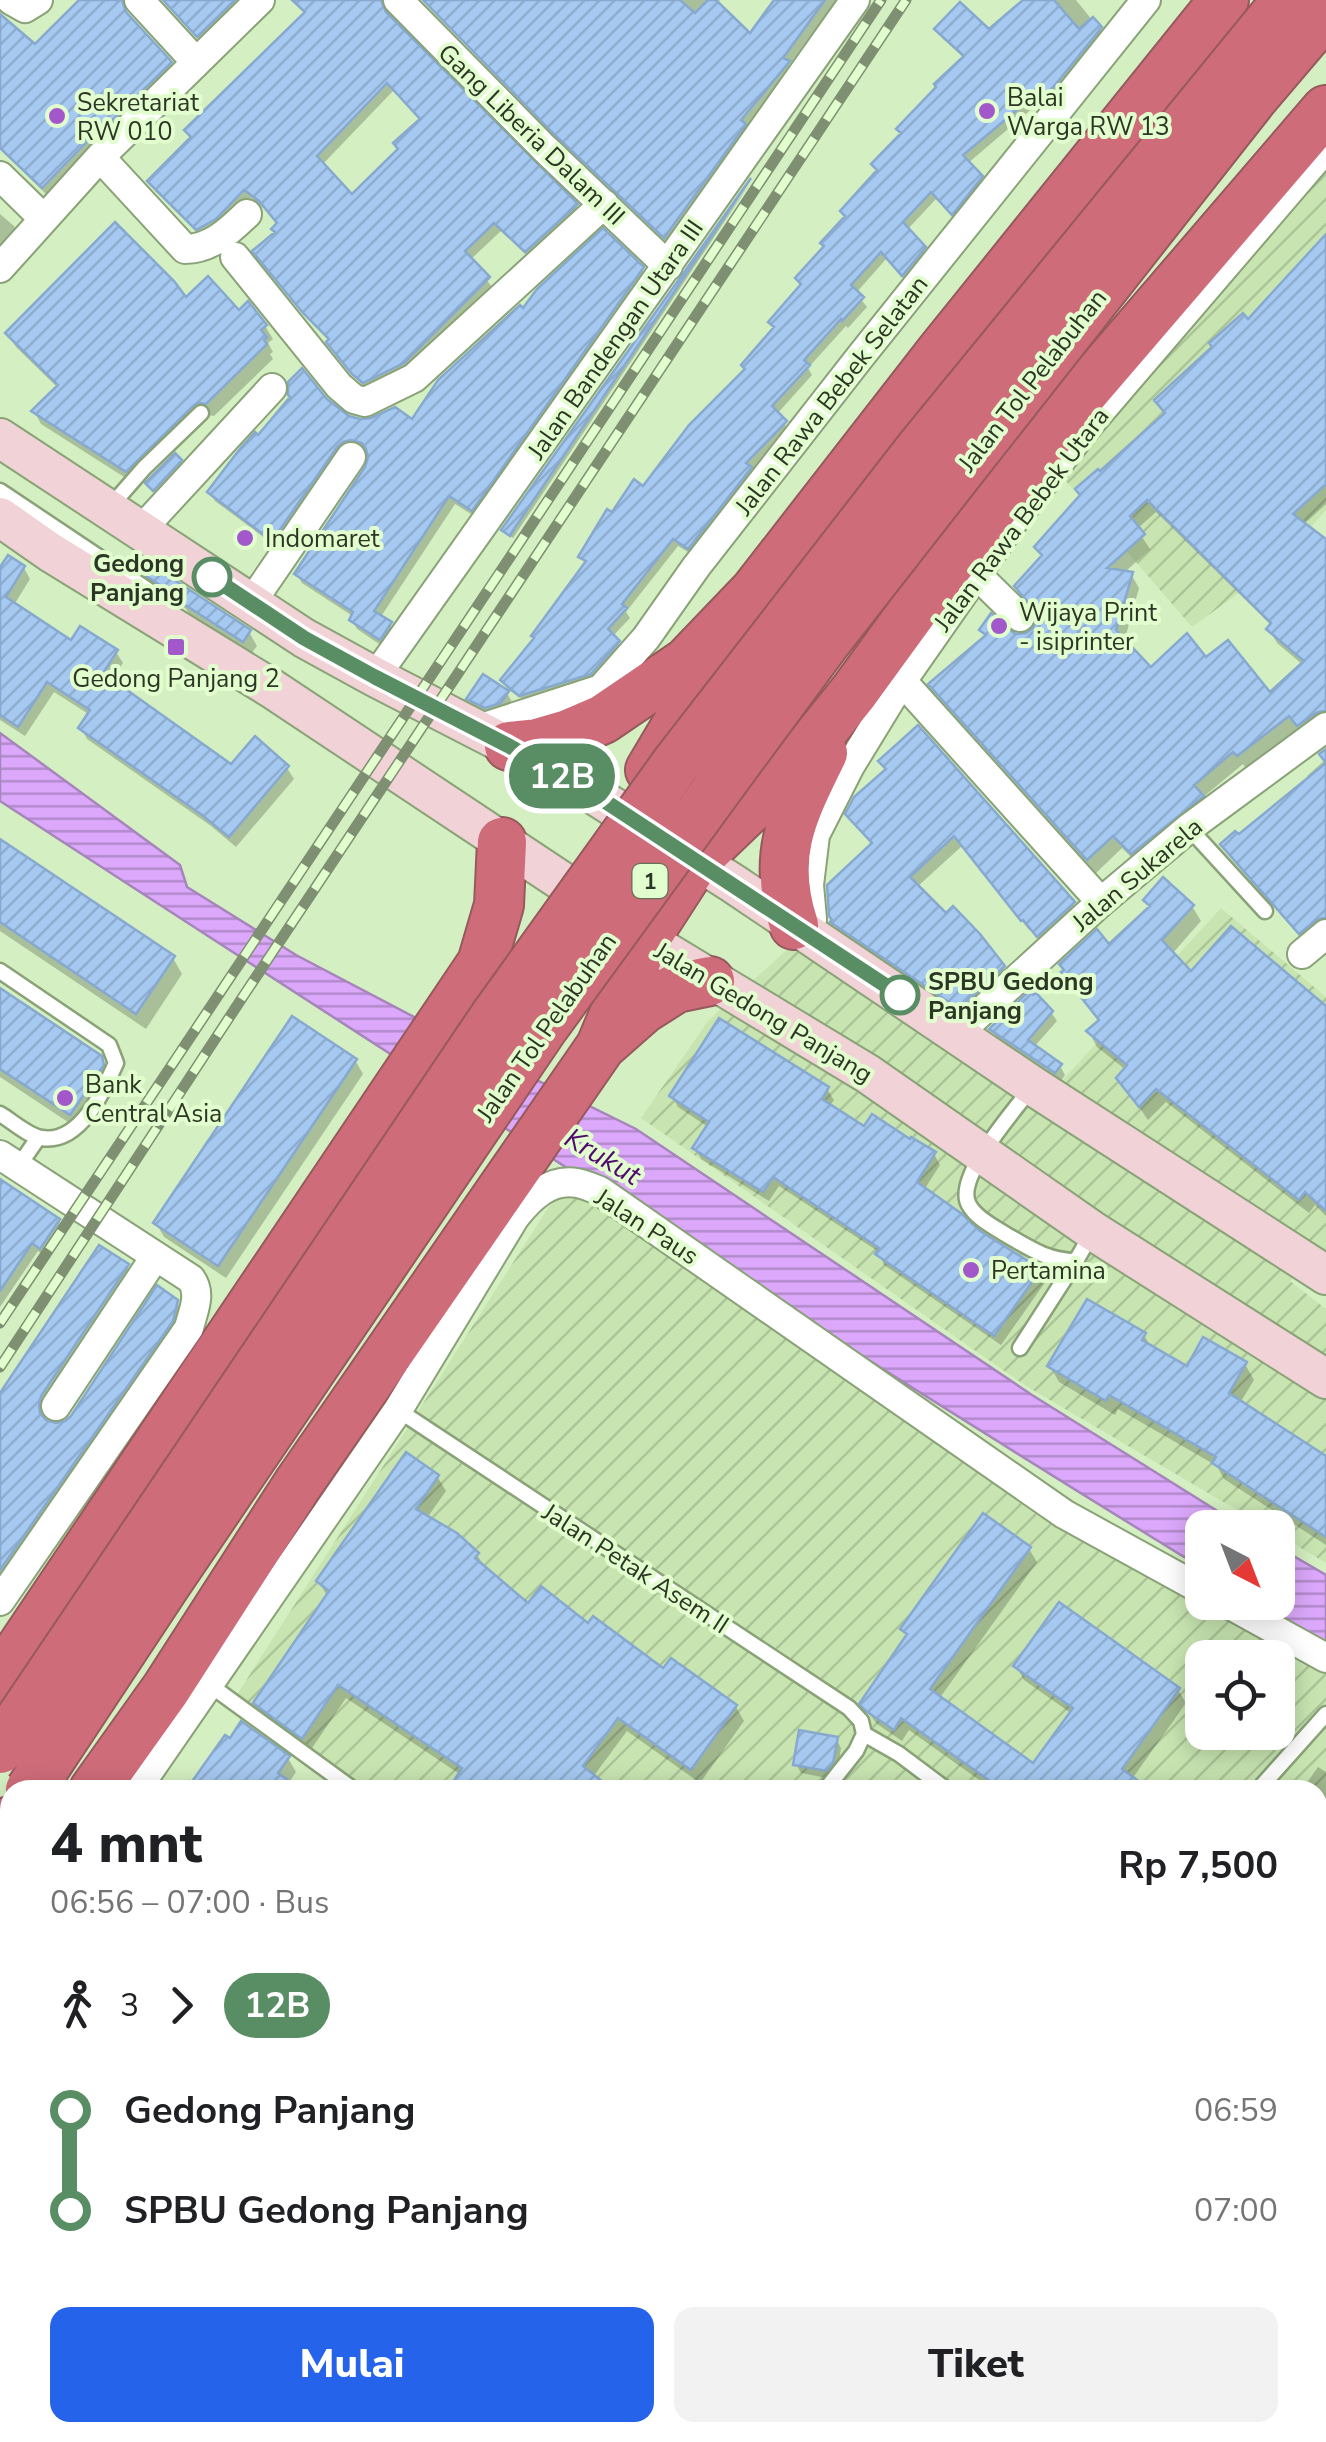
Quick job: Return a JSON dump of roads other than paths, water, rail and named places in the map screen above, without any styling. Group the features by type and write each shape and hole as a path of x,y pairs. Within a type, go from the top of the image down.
{"highway":[{"path":"492,738 537,743 568,734 604,719 687,662 755,591 940,353 1224,0"},
{"name":"Jalan Tol Pelabuhan","path":"0,1749 484,1032 675,765 920,449 1287,0"},
{"name":"Jalan Tol Pelabuhan","path":"37,1780 543,1028 636,900 836,628 1229,129 1326,12"},
{"path":"101,1780 166,1689 309,1468 596,1053 644,939 696,860 804,753 1082,394 1326,110"},
{"path":"477,970 546,910 621,812 670,739 755,591"},
{"path":"804,931 788,906 784,866 787,834 854,692"},
{"path":"0,1679 477,970 499,905 502,842"},
{"path":"596,1053 643,1009 676,988 710,980"}],"main road":[{"path":"0,438 304,638 594,794 1033,1086 1326,1274"},
{"name":"Jalan Gedong Panjang","path":"0,517 50,552 261,673 644,939 868,1074 982,1153 1085,1246 1323,1372"}],"street":[{"path":"12,0 26,8 38,0"},
{"path":"138,0 196,62"},
{"path":"0,268 100,157 260,0"},
{"name":"Gang Liberia Dalam III","path":"398,0 668,266"},
{"name":"Jalan Bandengan Utara III","path":"375,677 855,0"},
{"name":"Jalan Rawa Bebek Selatan","path":"492,738 600,689 646,638 696,567 860,357 1146,0"},
{"name":"Jalan Rawa Bebek Utara","path":"804,931 815,835 850,766 902,681 1015,519 1088,427 1326,148"},
{"path":"100,157 185,249 199,250 225,235 247,214"},
{"path":"0,176 44,219"},
{"path":"236,257 340,386 354,399 365,402 414,378 604,204"},
{"path":"141,530 272,388"},
{"path":"251,603 351,457"},
{"path":"976,574 1020,617"},
{"path":"902,681 1101,902"},
{"name":"Jalan Sukarela","path":"958,1034 1101,902 1189,828 1326,727"},
{"path":"1302,954 1326,934"},
{"path":"0,1601 189,1328 198,1296 192,1280 9,1161"},
{"name":"Jalan Paus","path":"143,1780 398,1410 516,1217 530,1198 552,1186 574,1182 600,1191 1064,1514 1185,1581"},
{"path":"56,1406 155,1257"},
{"path":"1257,1620 1326,1658"}],"lane":[{"path":"109,508 201,412"},
{"path":"0,490 183,614"},
{"path":"1189,828 1265,910"},
{"path":"0,970 109,1044 116,1063 104,1090 78,1126 63,1138 38,1138 0,1114"},
{"path":"1033,1086 982,1153 965,1191 968,1205 990,1224 1040,1255 1058,1261 1085,1246"},
{"path":"9,1161 38,1138"},
{"path":"1020,1348 1085,1246"},
{"name":"Jalan Petak Asem II","path":"398,1410 849,1708 862,1721 864,1734 933,1780"},
{"path":"210,1684 340,1780"},
{"path":"1267,1780 1326,1714"},
{"path":"832,1780 856,1751 864,1734"}],"water":[{"name":"Krukut","path":"0,733 180,865 187,887 296,955 636,1129 1032,1395 1216,1510 1185,1510 1185,1557 749,1284 0,801"},
{"path":"1295,1557 1326,1575 1326,1643 1287,1620 1295,1620"}],"railway":[{"path":"0,1323 881,0"},
{"path":"0,1367 906,0"}],"place":[{"name":"Balai Warga RW 13","path":"987,111"},
{"name":"Sekretariat RW 010","path":"57,116"},
{"name":"Indomaret","path":"245,538"},
{"name":"Gedong Panjang","path":"212,577"},
{"name":"Wijaya Print - isiprinter","path":"999,626"},
{"name":"Gedong Panjang 2","path":"176,647"},
{"name":"SPBU Gedong Panjang","path":"900,995"},
{"name":"Bank Central Asia","path":"65,1098"},
{"name":"Pertamina","path":"971,1270"}]}
